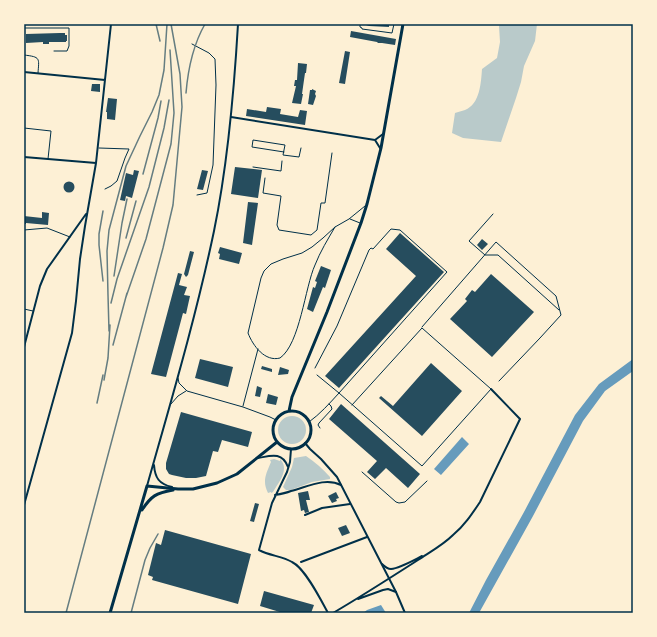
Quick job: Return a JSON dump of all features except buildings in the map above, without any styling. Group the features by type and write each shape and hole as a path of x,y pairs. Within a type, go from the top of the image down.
{"main road":[{"path":"289,411 292,397 327,312 367,204 383,134 403,24"},
{"path":"289,411 295,411 306,417 310,428 310,433 305,443 291,449 286,448 277,442 273,431 273,425 279,416 289,411"},
{"path":"110,613 147,486 193,489 221,482 237,474 277,442"},
{"path":"139,513 147,502 153,497 162,492 178,489"}],"street":[{"path":"24,506 72,333 80,260 98,148 111,24"},
{"path":"147,486 178,377 207,264 217,213 231,117 238,24"},
{"path":"24,72 105,80"},
{"path":"231,117 374,140 383,134"},
{"path":"374,140 380,148"},
{"path":"24,157 96,163"},
{"path":"24,347 40,286 47,269 87,214"},
{"path":"333,613 430,552 453,536 466,523 480,502 520,419 491,389"},
{"path":"305,443 337,477 396,592 405,613"},
{"path":"291,449 288,468 270,509 259,550 296,563 305,574 328,613"},
{"path":"257,459 273,455 278,456 282,458 288,468"},
{"path":"154,464 154,473 158,479 164,485 178,489"},
{"path":"275,495 321,483 334,482 341,485"},
{"path":"305,515 322,508 350,504"},
{"path":"301,562 367,537"},
{"path":"380,562 386,568 392,569 430,552"},
{"path":"351,602 383,590 388,589 396,592"}],"lane":[{"path":"360,24 362,29 392,33 394,24"},
{"path":"24,28 69,28 68,50 54,51"},
{"path":"192,44 209,53 215,59 216,85 213,165 207,193 197,195"},
{"path":"24,55 38,58 38,74"},
{"path":"24,128 51,131 48,159"},
{"path":"284,152 252,147 253,140 285,145 284,152 283,155 299,157 301,148"},
{"path":"98,148 129,150 117,180 105,189"},
{"path":"265,178 264,194 281,196 277,225 279,230 311,236 317,230 321,203 325,203 332,153"},
{"path":"253,167 281,171 282,161"},
{"path":"335,227 314,266 296,330 288,349 280,358 272,359 251,341 248,333 264,271 271,264 302,253 312,247 335,227 349,219 367,204"},
{"path":"493,214 469,241 485,255 498,255 560,311"},
{"path":"349,219 361,223"},
{"path":"24,230 47,228 70,237"},
{"path":"309,422 329,404 447,272 400,230 391,229 373,249 371,248 369,250 337,326 315,368"},
{"path":"352,405 422,328 496,242 556,296 561,315 499,381"},
{"path":"24,309 33,312"},
{"path":"317,375 422,466 491,389 422,328"},
{"path":"243,407 258,348"},
{"path":"178,377 180,383 187,391 243,407 276,420"},
{"path":"170,406 178,396 187,391"},
{"path":"320,428 318,424 332,409 329,404"},
{"path":"362,472 396,502 400,503 405,502 427,481"}],"shaded area":[{"path":"501,24 537,24 535,41 524,66 516,98 501,142 463,138 452,133 455,113 470,107 477,98 482,69 497,58 500,42 499,26"},
{"path":"292,416 302,420 306,430 302,440 292,444 282,440 278,430 282,420"},
{"path":"306,456 322,468 330,479 312,482 291,490 286,490 283,487 292,467 294,458"},
{"path":"274,459 280,461 280,459 283,463 284,471 273,492 268,493 265,485 265,478 271,462 270,460"}],"water":[{"path":"633,359 633,371 605,391 583,421 533,516 479,613 469,613 575,415 599,384"},
{"path":"462,437 469,444 441,475 434,469"},
{"path":"381,605 386,613 363,613 367,610"}],"railway":[{"path":"156,24 160,41"},
{"path":"109,331 107,251 109,230 126,166 159,95 164,70 167,24"},
{"path":"66,613 163,248 173,205 182,107 180,74 171,24"},
{"path":"186,93 192,57 197,40 205,24"},
{"path":"126,297 146,239 171,144 174,113 170,50"},
{"path":"111,303 117,279 149,187 164,128 169,100"},
{"path":"143,174 161,101"},
{"path":"114,276 127,199"},
{"path":"126,238 136,201"},
{"path":"103,211 99,234 99,245 103,281"},
{"path":"113,345 127,293"},
{"path":"104,380 108,358 110,325"},
{"path":"97,403 103,375"},
{"path":"131,613 145,560 158,534"}]}
